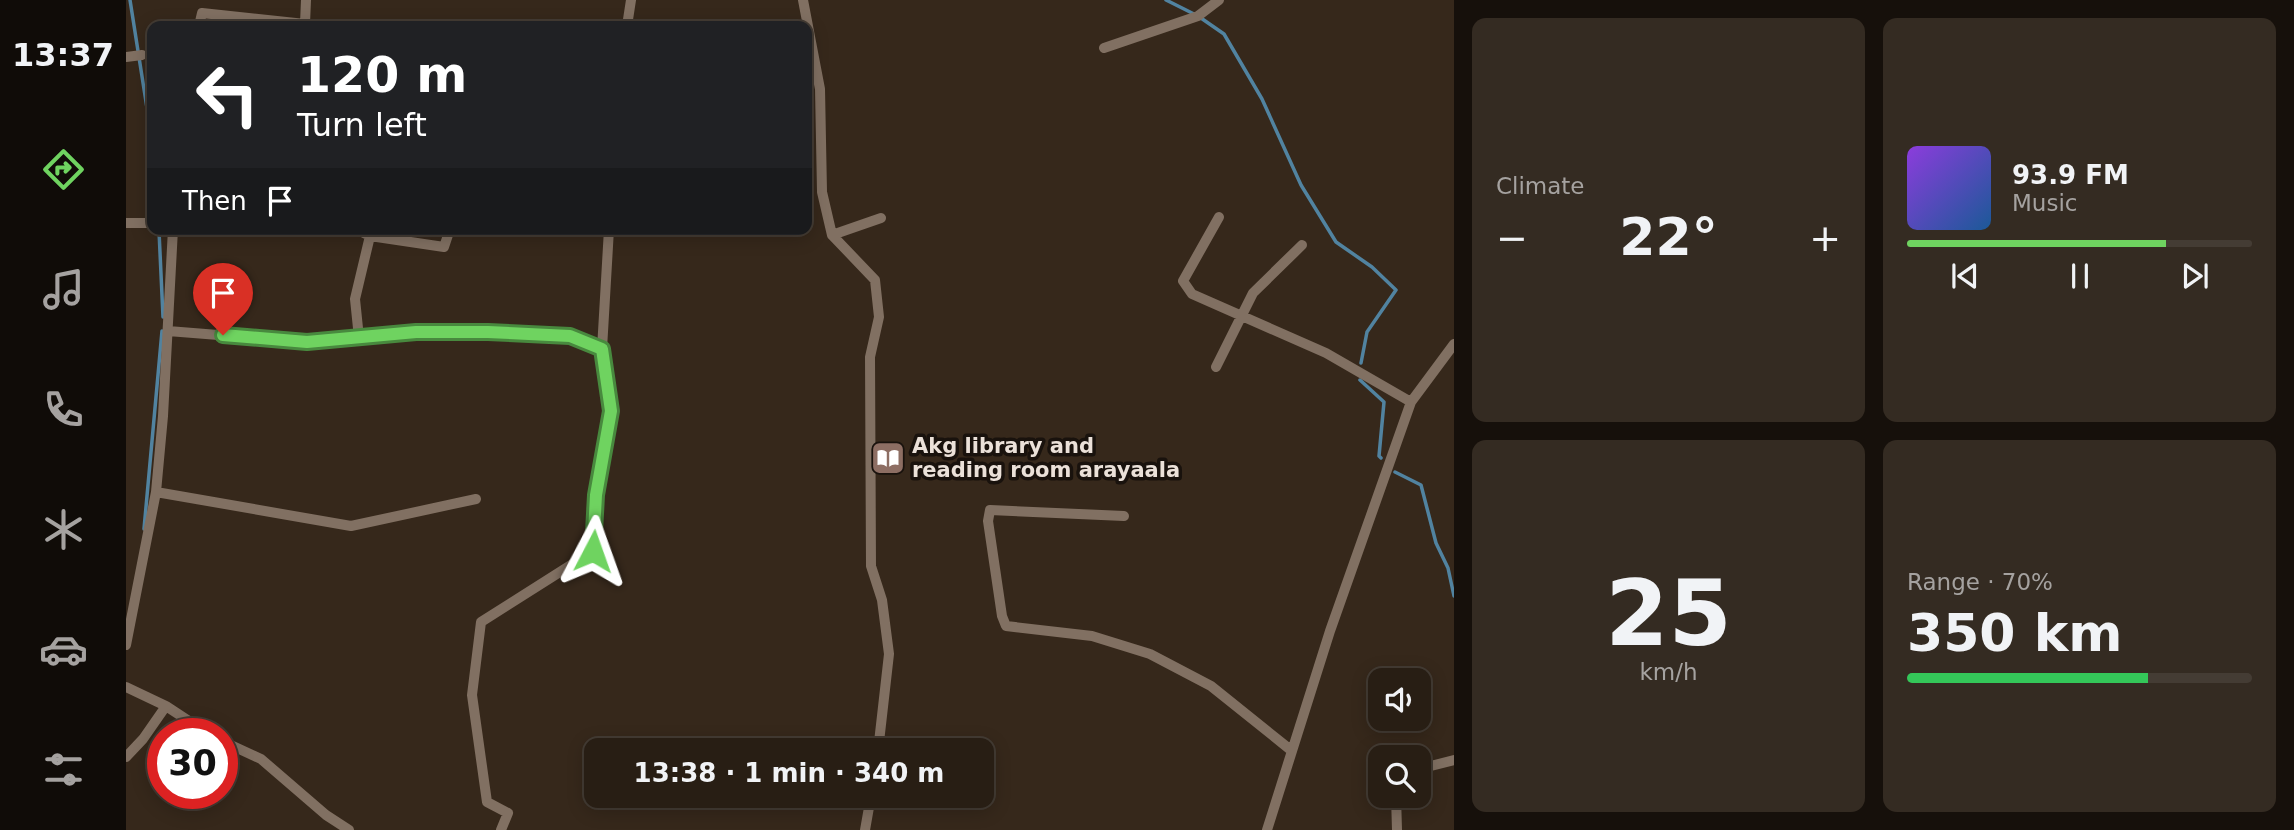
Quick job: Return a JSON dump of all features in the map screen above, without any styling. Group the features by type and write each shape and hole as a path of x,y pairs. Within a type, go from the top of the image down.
{"street":[{"path":"305,21 306,0"},
{"path":"628,21 631,0"},
{"path":"803,0 807,21"},
{"path":"1104,48 1198,16 1219,0"},
{"path":"200,21 202,13 277,21"},
{"path":"812,47 820,89 822,192 832,235 875,280 879,317 870,357 871,566 882,600 889,654 879,738"},
{"path":"126,57 142,55"},
{"path":"1219,217 1183,281 1192,294 1326,353 1411,402"},
{"path":"832,235 881,218"},
{"path":"126,223 147,223"},
{"path":"126,645 156,492 173,235"},
{"path":"359,338 355,299 370,236 444,247 448,235"},
{"path":"501,830 508,813 487,802 472,695 481,622 593,551 596,495 611,411 602,349 609,235"},
{"path":"1216,367 1253,293 1301,245"},
{"path":"168,331 307,342 416,332 570,336 602,349"},
{"path":"1267,830 1330,631 1411,402 1454,344"},
{"path":"156,492 352,526 476,499"},
{"path":"1124,516 990,510 988,521 1002,616 1006,626 1092,636 1150,654 1211,686 1292,751"},
{"path":"126,687 184,718"},
{"path":"126,757 143,739 166,706"},
{"path":"238,748 261,759 326,815 349,830"},
{"path":"1431,765 1454,760"},
{"path":"865,830 869,808"},
{"path":"1396,808 1397,830"}],"waterway":[{"path":"130,0 147,108"},
{"path":"1166,0 1198,16 1224,34 1262,99 1301,185 1336,242 1372,267 1396,290 1367,332 1361,363"},
{"path":"159,235 163,317"},
{"path":"144,529 162,331"},
{"path":"1360,380 1384,402 1379,456 1381,458"},
{"path":"1395,472 1421,485 1436,543 1448,568 1454,596"}],"place":[{"name":"Akg library and reading room arayaala","path":"888,458"}],"route":[{"path":"223,335 307,342 416,332 488,332 570,336 602,349 611,411 596,495 593,551"}]}
